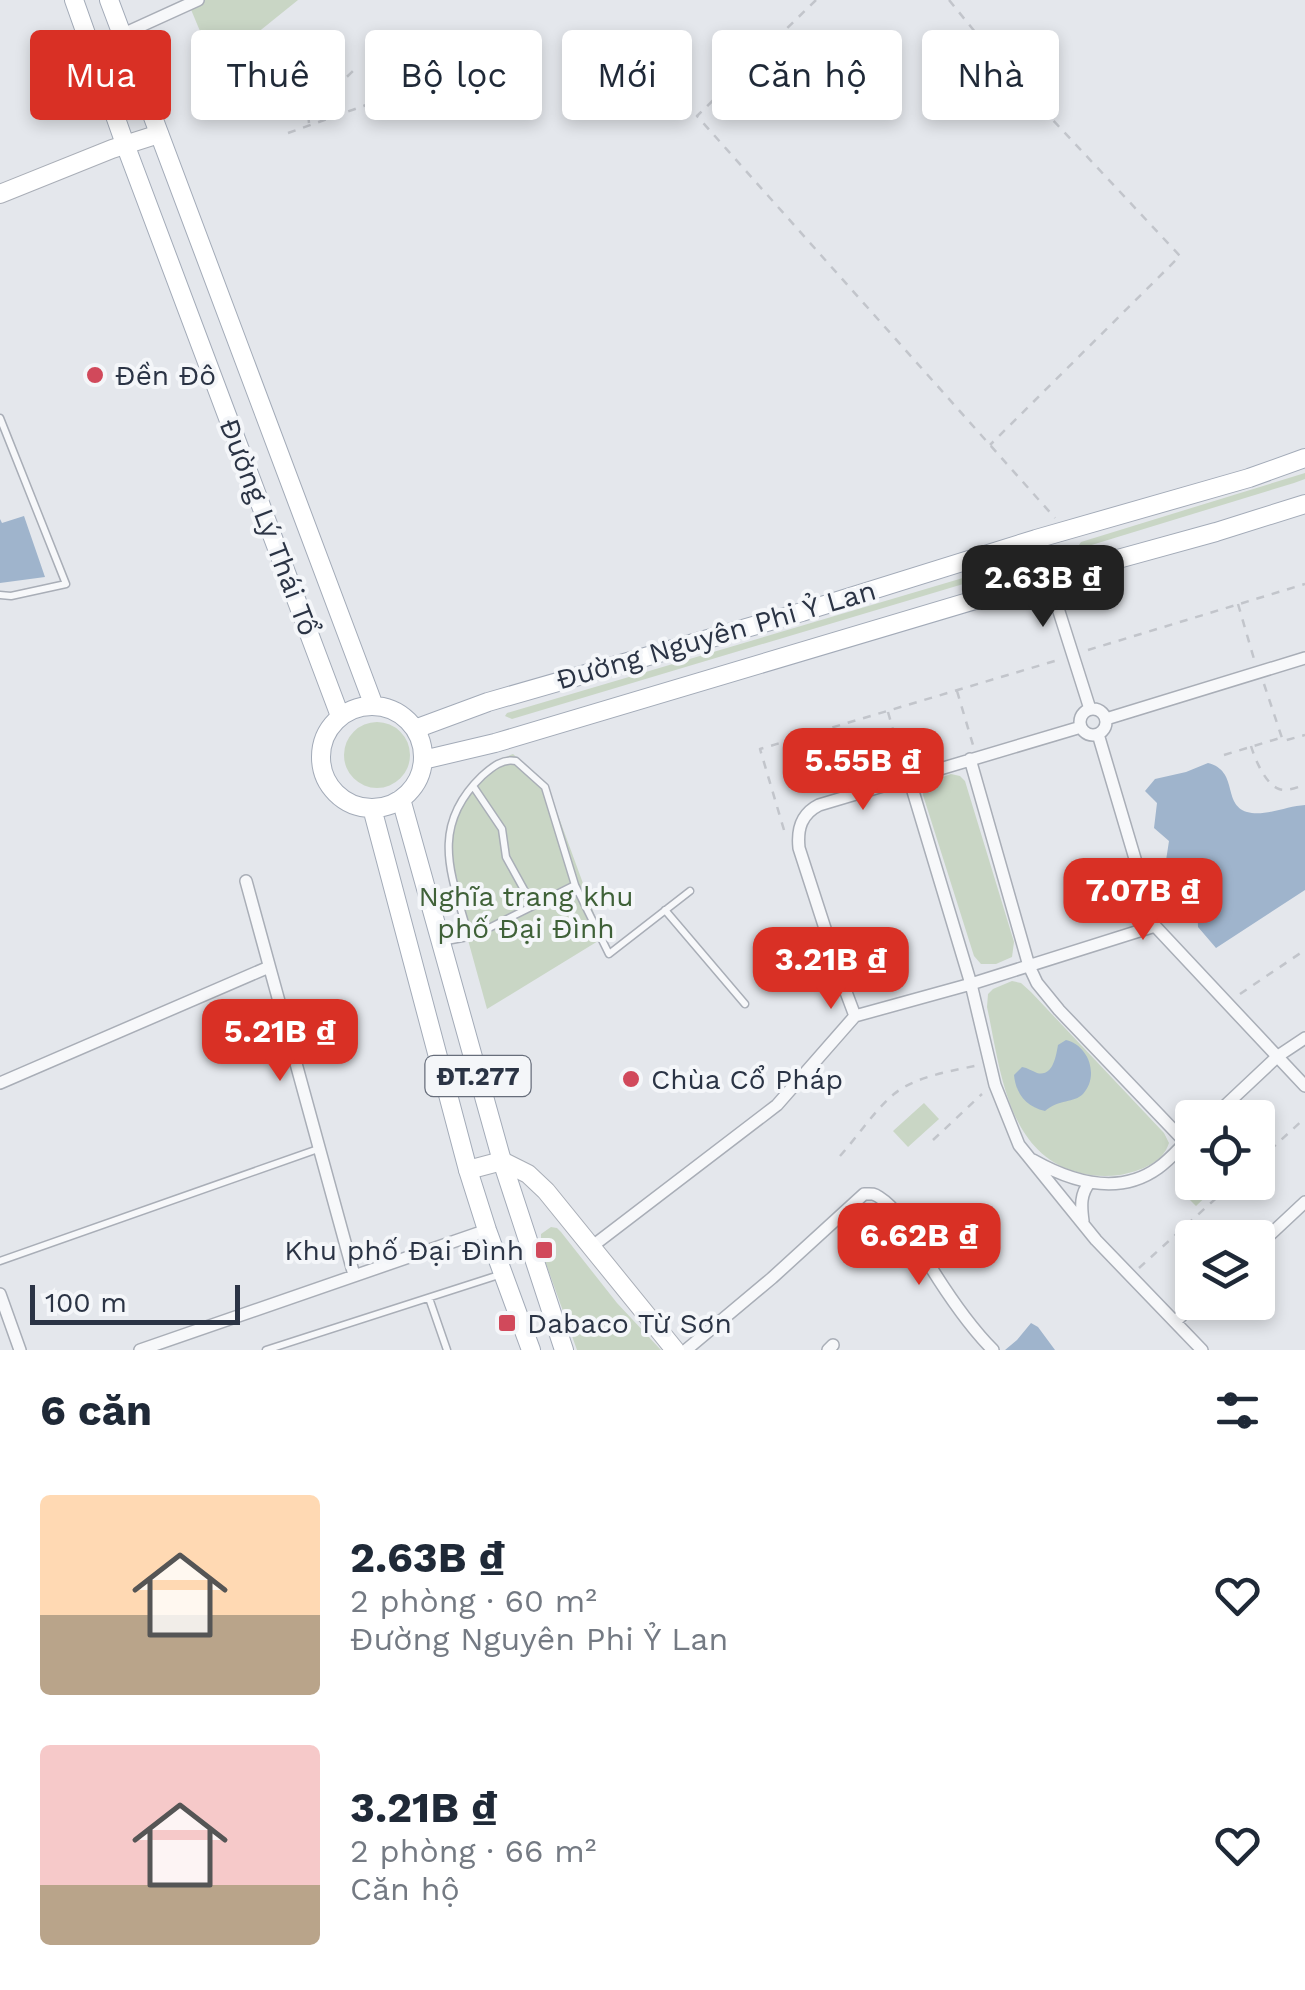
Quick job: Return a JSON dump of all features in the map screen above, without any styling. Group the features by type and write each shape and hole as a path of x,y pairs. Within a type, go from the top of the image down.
{"main road":[{"name":"Đường Lý Thái Tổ","path":"74,0 340,716"},
{"name":"Đường Lý Thái Tổ","path":"108,0 119,30"},
{"name":"Đường Lý Thái Tổ","path":"154,120 374,706"},
{"path":"0,194 159,134"},
{"name":"Đường Nguyên Phi Ỷ Lan","path":"415,730 488,702 802,612 1305,458"},
{"name":"Đường Nguyên Phi Ỷ Lan","path":"422,760 495,743 1305,504"},
{"path":"374,706 394,711 408,721 422,746 422,760 418,779 401,798 372,808 342,798 327,782 320,752 326,732 340,716 356,708 374,706"},
{"name":"ĐT.277","path":"401,798 502,1161 564,1350"},
{"name":"ĐT.277","path":"372,808 468,1170 531,1350"},
{"path":"468,1170 502,1161 535,1179 675,1350"}],"street":[{"path":"132,30 198,0"},
{"path":"1036,539 1090,708"},
{"path":"1106,718 1305,658"},
{"path":"1090,708 1098,709 1106,718 1106,727 1098,734 1087,734 1081,727 1082,714 1090,708"},
{"path":"856,1016 799,848 801,822 812,808 906,771 970,759 1081,727"},
{"path":"1098,734 1155,926 1305,1086"},
{"path":"970,759 1037,983 1059,1010 1175,1125"},
{"path":"906,771 970,984 995,1085 1012,1131 1026,1156 1084,1225 1202,1350"},
{"path":"246,881 354,1275"},
{"path":"590,1248 778,1106 856,1016 1155,926"},
{"path":"0,1083 270,967"},
{"path":"1231,1100 1278,1056 1305,1038"},
{"path":"1026,1156 1068,1177 1116,1184 1131,1182 1156,1169 1175,1152"},
{"path":"1084,1225 1081,1201 1090,1182"},
{"path":"686,1350 869,1193 879,1197 904,1224 987,1348"},
{"path":"1275,1230 1305,1202"},
{"path":"148,1349 487,1230"},
{"path":"0,1294 20,1350"}],"lane":[{"path":"0,418 66,584 0,595"},
{"path":"469,937 447,855 450,828 473,786 484,774 508,760 516,761 542,782 575,885 609,954 690,891"},
{"path":"473,786 502,829 506,857 533,906"},
{"path":"440,942 469,937 575,885"},
{"path":"665,910 745,1004"},
{"path":"0,1261 319,1149"},
{"path":"269,1349 504,1273"},
{"path":"428,1298 447,1350"}],"path":[{"path":"816,0 698,116 1066,530"},
{"path":"950,0 1008,70 1180,256 990,446"},
{"path":"310,126 312,102 356,68"},
{"path":"288,133 365,105"},
{"path":"1088,650 1305,584"},
{"path":"1238,604 1255,660"},
{"path":"784,830 760,749 1058,660"},
{"path":"1264,682 1283,742 1305,734"},
{"path":"956,690 973,745"},
{"path":"888,711 906,771"},
{"path":"1224,755 1282,737"},
{"path":"1250,746 1261,771 1275,788 1305,786"},
{"path":"1240,994 1305,950"},
{"path":"840,1156 902,1088 980,1065"},
{"path":"933,1140 987,1090"},
{"path":"1275,1145 1305,1118"},
{"path":"1131,1276 1214,1200"}],"green space":[{"path":"187,0 298,0 261,30 200,30"},
{"path":"1305,473 1305,479 1294,483 1082,548 1079,545 1081,542"},
{"path":"1000,567 1000,573 512,719 505,716 507,713"},
{"path":"377,722 400,732 410,755 400,778 377,788 354,778 344,755 354,732"},
{"name":"Nghĩa trang khu phố Đại Đình","path":"513,754 547,785 603,938 487,1009 446,860 446,842 454,810 471,783"},
{"path":"951,774 965,781 1014,942 1012,957 996,964 981,964 974,956 923,795 928,782"},
{"path":"1012,981 1031,992 1164,1133 1169,1143 1156,1161 1120,1175 1091,1175 1051,1160 1033,1144 1010,1103 987,1007 988,994"},
{"path":"924,1103 939,1119 908,1147 893,1131"},
{"path":"551,1227 561,1232 617,1303 661,1350 577,1350 541,1250 541,1234"}],"water":[{"path":"24,516 45,577 0,583 0,519 2,523"},
{"path":"1208,763 1224,773 1235,802 1247,812 1305,805 1305,890 1216,948 1198,927 1197,901 1169,877 1165,867 1169,841 1154,828 1157,803 1145,791 1155,779"},
{"path":"1066,1040 1086,1054 1091,1070 1088,1086 1075,1099 1045,1111 1038,1109 1023,1099 1014,1075 1022,1067 1047,1072 1058,1045"},
{"path":"1031,1323 1055,1350 1005,1350 1017,1340"}],"place":[{"name":"Đền Đô","path":"95,375"},
{"name":"Chùa Cổ Pháp","path":"631,1079"},
{"name":"Khu phố Đại Đình","path":"544,1250"},
{"name":"Dabaco Từ Sơn","path":"507,1323"}]}
